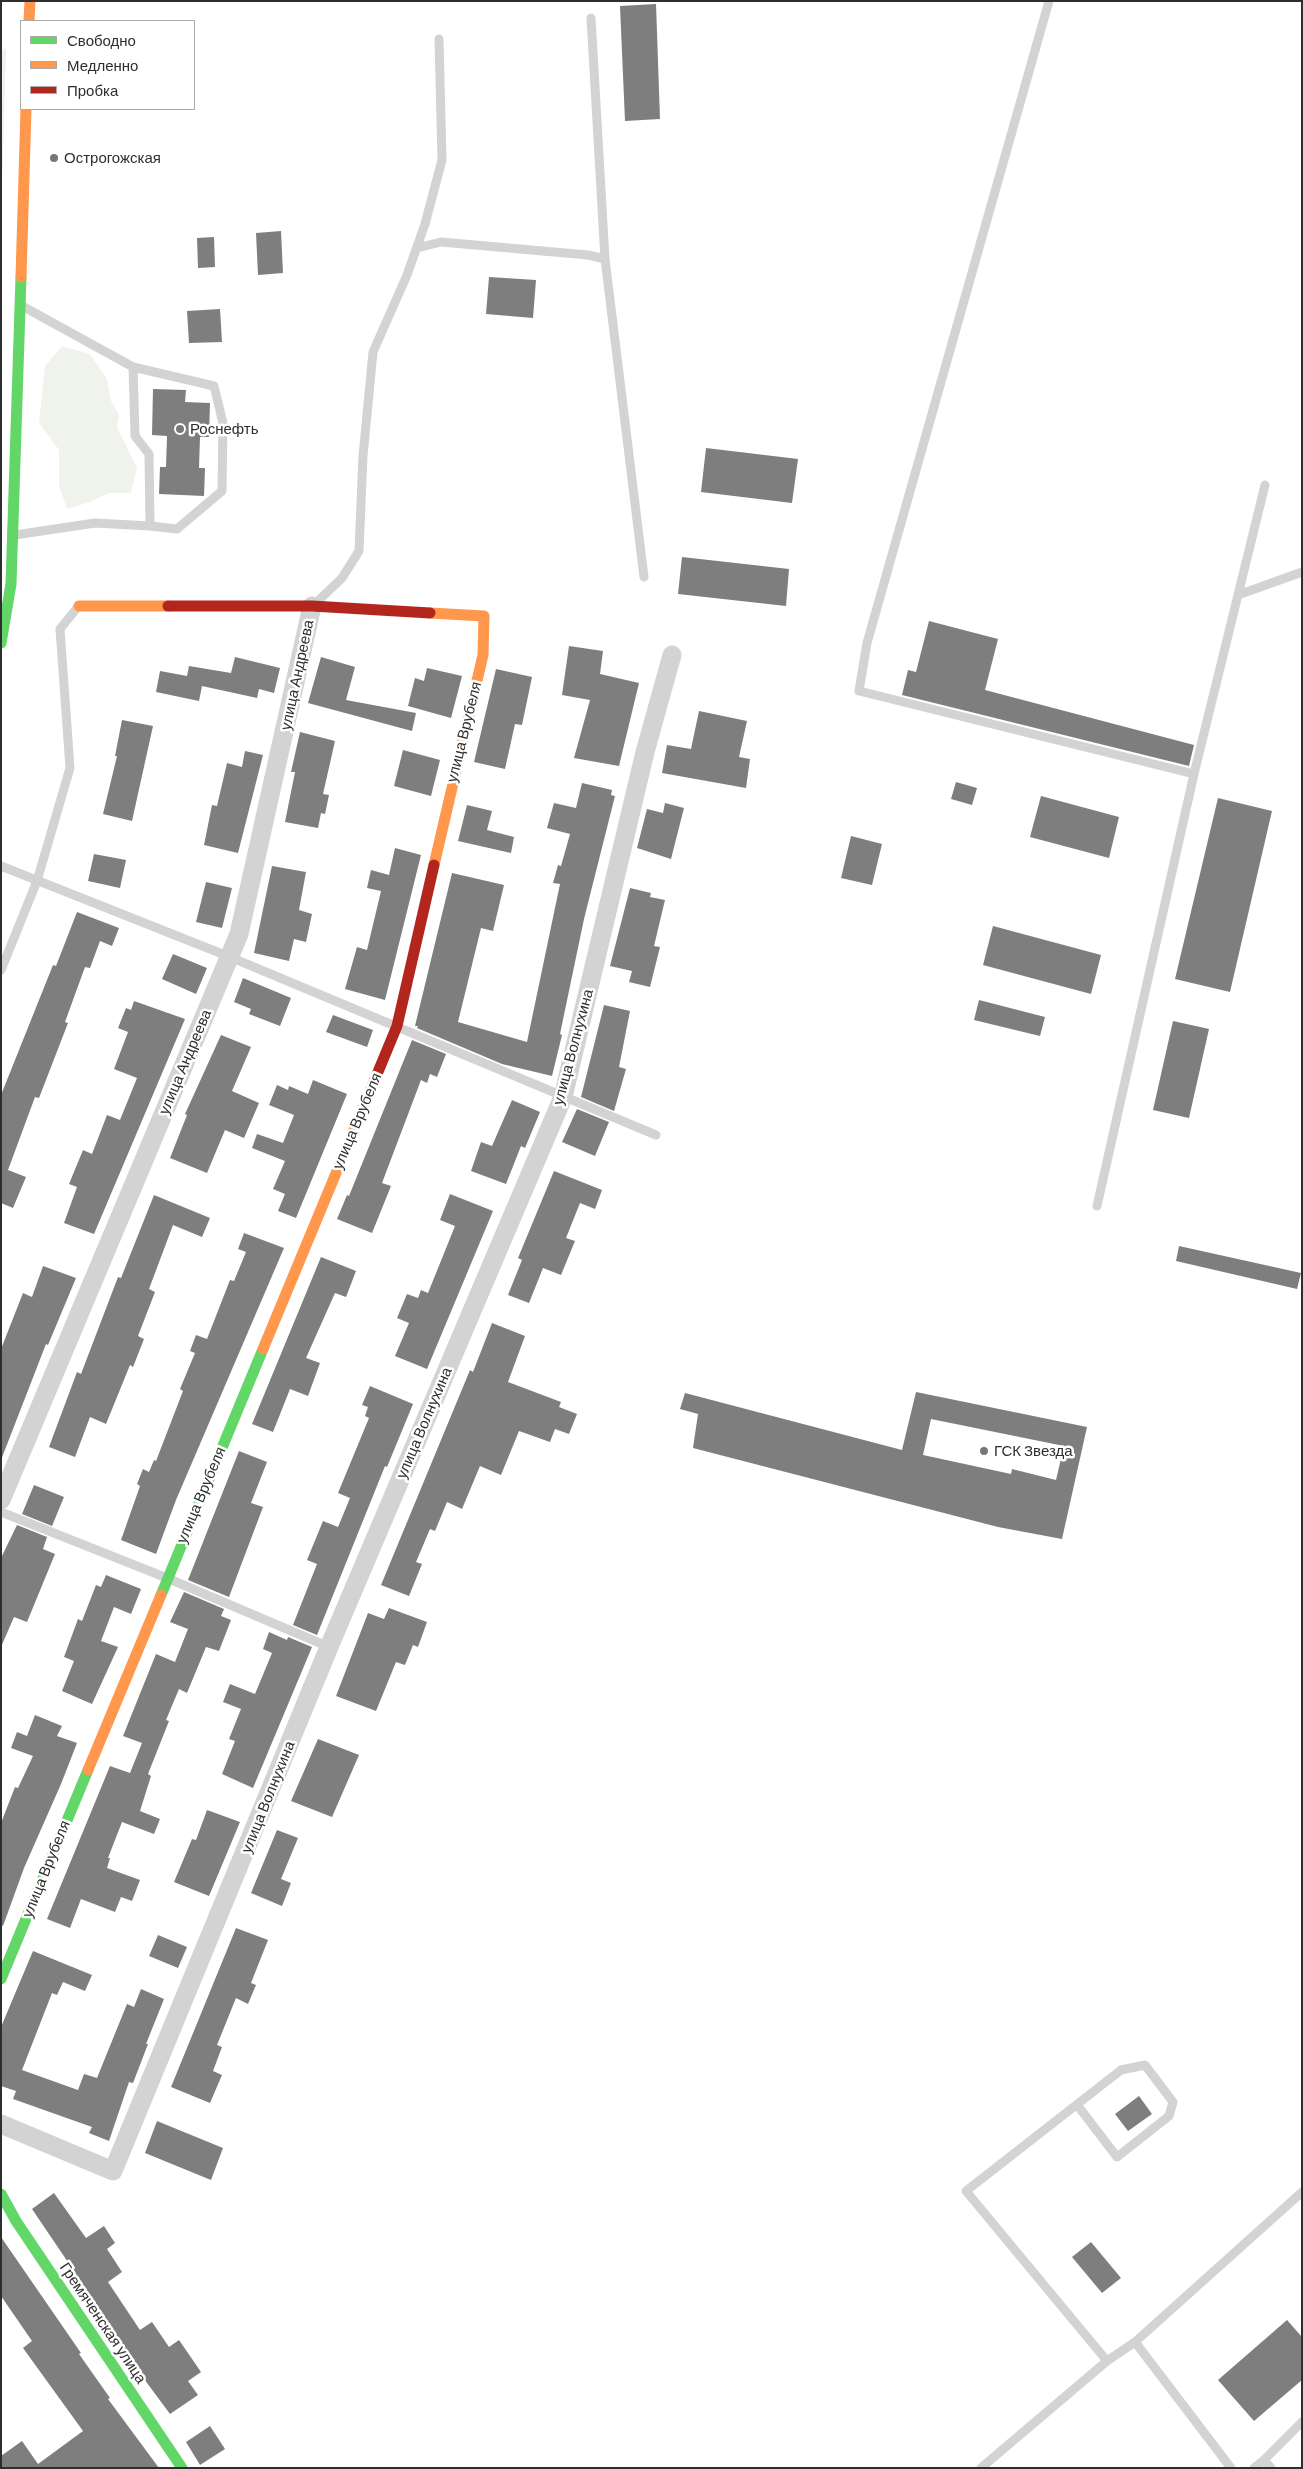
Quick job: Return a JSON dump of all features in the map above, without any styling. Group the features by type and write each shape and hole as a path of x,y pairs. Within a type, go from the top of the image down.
{"street":[{"path":"29,20 30,1"},
{"path":"1,643 11,584 12,442 20,305 26,110"},
{"name":"улица Врубеля","path":"1,1979 396,1026 483,655 484,616 312,606 79,606"},
{"name":"улица Андреева","path":"1,1500 239,934 312,606"},
{"name":"улица Волнухина","path":"1,2124 113,2171 329,1647 563,1097 645,752 672,655"},
{"name":"Гремяченская улица","path":"1,2194 16,2221 182,2468"}],"lane":[{"path":"1049,1 867,643 859,691 1194,774"},
{"path":"591,18 605,259 644,577"},
{"path":"312,606 342,578 360,551 363,456 373,352 417,248 442,160 439,39"},
{"path":"417,248 441,242 588,255 605,259"},
{"path":"12,536 95,523 150,526 176,530 222,491 223,423 214,386 133,367 20,305"},
{"path":"133,367 135,436 149,454 150,526"},
{"path":"1097,1206 1194,774 1265,485"},
{"path":"1238,595 1302,572"},
{"path":"1,970 37,881 70,768 60,630 79,606"},
{"path":"1,866 230,957 656,1135"},
{"path":"1,1512 167,1578 329,1647"},
{"path":"1078,2106 1117,2157 1169,2116 1173,2102 1145,2065 1121,2070 1078,2106 966,2191 1107,2361"},
{"path":"981,2468 1107,2361 1135,2342 1302,2192"},
{"path":"1135,2342 1231,2468"},
{"path":"1254,2468 1302,2422"},
{"path":"1264,2460 1271,2468"}],"shaded area":[{"path":"6,48 2,194 1,238 1,50"},
{"path":"62,346 90,354 107,379 111,401 119,415 117,427 137,468 131,493 109,493 90,502 67,509 59,485 59,450 39,423 45,366"}],"building":[{"path":"656,4 660,119 625,121 620,6"},
{"path":"281,231 283,273 258,275 256,233"},
{"path":"214,237 215,267 198,268 197,238"},
{"path":"489,277 536,280 533,318 486,314"},
{"path":"220,309 222,342 189,343 187,311"},
{"path":"153,389 186,390 185,402 210,403 209,437 200,437 199,468 205,468 204,496 159,494 160,467 166,467 167,436 152,435"},
{"path":"706,448 798,459 792,503 701,492"},
{"path":"682,557 789,569 786,606 678,594"},
{"path":"929,621 998,639 985,690 1194,745 1189,766 902,695 908,670 916,672"},
{"path":"569,646 603,651 600,674 639,683 619,766 574,758 590,700 562,695"},
{"path":"235,657 280,668 274,693 259,689 257,698 202,686 199,701 156,692 160,671 187,676 189,666 231,673"},
{"path":"321,657 355,667 346,700 416,713 412,731 308,703"},
{"path":"427,668 462,676 451,718 408,706 415,678 424,681"},
{"path":"496,669 532,677 522,725 515,724 505,769 474,762"},
{"path":"699,711 747,721 739,757 750,759 746,788 662,773 667,745 691,749"},
{"path":"122,720 153,726 132,821 103,814 117,756 115,756"},
{"path":"300,732 335,741 323,794 329,795 325,814 321,813 318,828 285,822 295,772 291,772"},
{"path":"403,750 440,760 431,796 394,786"},
{"path":"245,751 263,755 238,853 204,845 212,805 217,806 227,763 242,767"},
{"path":"956,782 977,788 972,805 951,799"},
{"path":"582,783 612,790 611,795 615,796 584,919 560,1034 562,1035 552,1076 502,1064 417,1028 418,1026 415,1026 452,873 504,885 493,931 481,928 458,1022 527,1042 560,884 553,883 558,865 561,866 570,834 547,828 554,803 576,808"},
{"path":"1041,796 1119,817 1109,858 1030,837"},
{"path":"1218,798 1272,811 1230,992 1175,979"},
{"path":"665,803 684,808 671,859 637,848 647,809 663,813"},
{"path":"467,805 492,811 487,830 514,837 511,853 458,841"},
{"path":"851,836 882,844 872,885 841,878"},
{"path":"395,848 421,855 385,1000 345,989 357,947 367,950 381,891 367,888 371,870 389,875"},
{"path":"94,854 126,860 120,888 88,881"},
{"path":"272,866 306,872 299,910 312,914 306,942 294,939 289,961 254,953"},
{"path":"206,882 232,888 222,928 196,922"},
{"path":"630,888 651,893 650,897 665,900 654,946 660,947 650,987 629,982 632,971 610,966"},
{"path":"77,912 119,928 112,946 100,941 90,968 85,967 65,1022 68,1023 39,1098 35,1097 8,1170 26,1177 13,1208 1,1203 1,1095 53,965 56,966"},
{"path":"993,926 1101,955 1091,994 983,965"},
{"path":"173,954 207,968 196,994 162,979"},
{"path":"243,978 291,998 280,1026 249,1014 251,1009 234,1002"},
{"path":"979,1000 1045,1017 1040,1036 974,1020"},
{"path":"134,1001 185,1019 94,1234 64,1223 77,1187 69,1184 83,1150 92,1154 107,1115 120,1120 137,1078 114,1069 128,1032 118,1028 126,1008 131,1010"},
{"path":"604,1005 630,1011 619,1067 626,1069 614,1111 581,1097"},
{"path":"333,1015 373,1030 367,1047 326,1032"},
{"path":"1173,1021 1209,1029 1189,1118 1153,1110"},
{"path":"221,1035 251,1047 232,1091 259,1103 244,1138 225,1130 207,1173 170,1158 187,1115 185,1114"},
{"path":"412,1040 446,1054 437,1077 430,1074 427,1083 421,1080 382,1183 391,1186 372,1233 337,1219 347,1195 349,1196"},
{"path":"313,1080 347,1094 296,1218 278,1211 285,1194 273,1189 285,1161 252,1148 257,1134 283,1143 294,1115 269,1105 277,1085 288,1090 289,1086 308,1094"},
{"path":"512,1100 540,1112 525,1148 521,1146 506,1184 471,1171 481,1142 492,1146"},
{"path":"577,1109 609,1122 595,1156 562,1142"},
{"path":"554,1171 602,1190 595,1209 580,1203 566,1238 575,1241 561,1275 543,1268 529,1303 508,1295 522,1260 518,1258"},
{"path":"450,1194 493,1211 427,1369 395,1356 409,1323 397,1318 407,1294 418,1298 421,1290 428,1293 455,1226 440,1220"},
{"path":"154,1195 210,1218 202,1237 173,1225 149,1289 155,1292 138,1336 144,1339 133,1367 130,1365 106,1424 90,1417 75,1457 49,1447 77,1372 81,1374 118,1277 121,1278"},
{"path":"244,1233 284,1248 176,1500 156,1554 121,1540 140,1486 137,1484 143,1469 149,1472 154,1460 156,1461 183,1391 180,1389 195,1353 190,1351 196,1335 207,1339 230,1280 234,1281 246,1252 238,1249"},
{"path":"1179,1246 1301,1273 1297,1289 1176,1261"},
{"path":"321,1257 356,1271 346,1297 335,1293 306,1358 320,1363 308,1396 290,1389 273,1432 252,1424"},
{"path":"43,1266 76,1278 48,1345 46,1344 1,1460 1,1349 23,1293 32,1297"},
{"path":"492,1323 525,1336 508,1382 561,1402 559,1407 577,1414 569,1434 555,1429 550,1442 519,1431 501,1475 480,1466 462,1509 447,1502 435,1531 430,1529 416,1562 422,1564 409,1596 381,1585 470,1370 473,1372"},
{"path":"370,1386 413,1404 387,1467 385,1466 317,1635 293,1625 317,1564 307,1560 323,1521 338,1527 350,1498 338,1493 369,1418 365,1416 368,1407 362,1405"},
{"path":"916,1392 1087,1427 1062,1539 998,1527 693,1448 698,1414 680,1409 685,1393 902,1450","holes":["931,1419 1064,1446 1056,1480 1012,1469 1011,1474 923,1455"]},
{"path":"239,1451 267,1462 251,1503 263,1507 229,1597 188,1580"},
{"path":"34,1485 64,1497 52,1526 22,1514"},
{"path":"17,1525 47,1537 43,1549 55,1554 27,1622 14,1617 1,1647 1,1558"},
{"path":"106,1575 141,1589 131,1614 114,1607 101,1641 118,1647 92,1704 62,1691 74,1661 64,1657 78,1619 82,1621 96,1585 101,1587"},
{"path":"184,1592 224,1609 221,1616 231,1620 219,1651 206,1647 187,1693 179,1689 166,1720 169,1721 148,1774 151,1776 140,1811 160,1819 154,1834 122,1822 108,1858 110,1858 107,1868 140,1880 132,1901 121,1897 115,1912 81,1899 70,1928 47,1919 110,1766 130,1773 142,1743 123,1736 156,1654 175,1662 188,1629 170,1622"},
{"path":"389,1608 427,1622 418,1647 413,1645 405,1665 396,1662 376,1711 336,1696 368,1613 384,1619"},
{"path":"269,1632 287,1640 288,1637 312,1647 253,1788 222,1774 235,1741 229,1739 241,1709 223,1702 230,1684 255,1694 272,1653 263,1649"},
{"path":"35,1715 62,1726 57,1736 77,1743 24,1868 3,1926 1,1925 1,1823 15,1787 18,1788 33,1756 11,1748 17,1732 27,1736"},
{"path":"318,1739 359,1755 332,1817 291,1801"},
{"path":"207,1810 240,1822 209,1896 174,1882 192,1839 196,1840"},
{"path":"277,1830 298,1838 281,1879 291,1883 282,1906 251,1893"},
{"path":"236,1928 268,1940 251,1983 256,1985 248,2004 236,1998 217,2045 222,2047 213,2071 222,2075 210,2103 171,2087"},
{"path":"158,1935 187,1947 178,1968 149,1956"},
{"path":"33,1951 92,1975 85,1991 63,1982 57,1995 52,1993 22,2070 78,2090 84,2074 97,2078 127,2004 134,2007 141,1989 164,1999 133,2083 129,2082 109,2141 89,2133 92,2127 13,2099 16,2091 1,2086 1,2027"},
{"path":"1139,2096 1152,2114 1128,2131 1115,2114"},
{"path":"157,2121 223,2148 211,2180 145,2153"},
{"path":"54,2193 86,2238 104,2226 115,2243 107,2249 122,2272 108,2282 140,2330 152,2322 169,2347 179,2340 201,2372 188,2381 198,2395 170,2414 110,2333 96,2310 99,2308 32,2209"},
{"path":"1,2237 81,2353 79,2354 110,2398 108,2399 159,2468 1,2468 1,2456 22,2441 38,2464 83,2431 23,2348 32,2341 1,2296"},
{"path":"1091,2242 1121,2278 1102,2293 1072,2257"},
{"path":"1287,2320 1302,2337 1302,2380 1254,2421 1218,2380"},
{"path":"210,2426 225,2449 200,2465 186,2442"}],"traffic: fast":[{"path":"1,643 11,584 21,277"},
{"path":"161,1595 263,1349"},
{"path":"1,1979 88,1770"},
{"path":"1,2194 16,2221 182,2468"}],"traffic: slow":[{"path":"29,20 30,1"},
{"path":"21,277 26,110"},
{"path":"79,606 168,606"},
{"path":"430,613 484,616 483,655 434,865"},
{"path":"263,1349 373,1084"},
{"path":"88,1770 161,1595"}],"traffic: jam":[{"path":"168,606 312,606 430,613"},
{"path":"373,1084 397,1026 434,865"}],"place":[{"name":"Острогожская","path":"54,158"},
{"name":"Роснефть","path":"180,429"},
{"name":"ГСК Звезда","path":"984,1451"}]}
